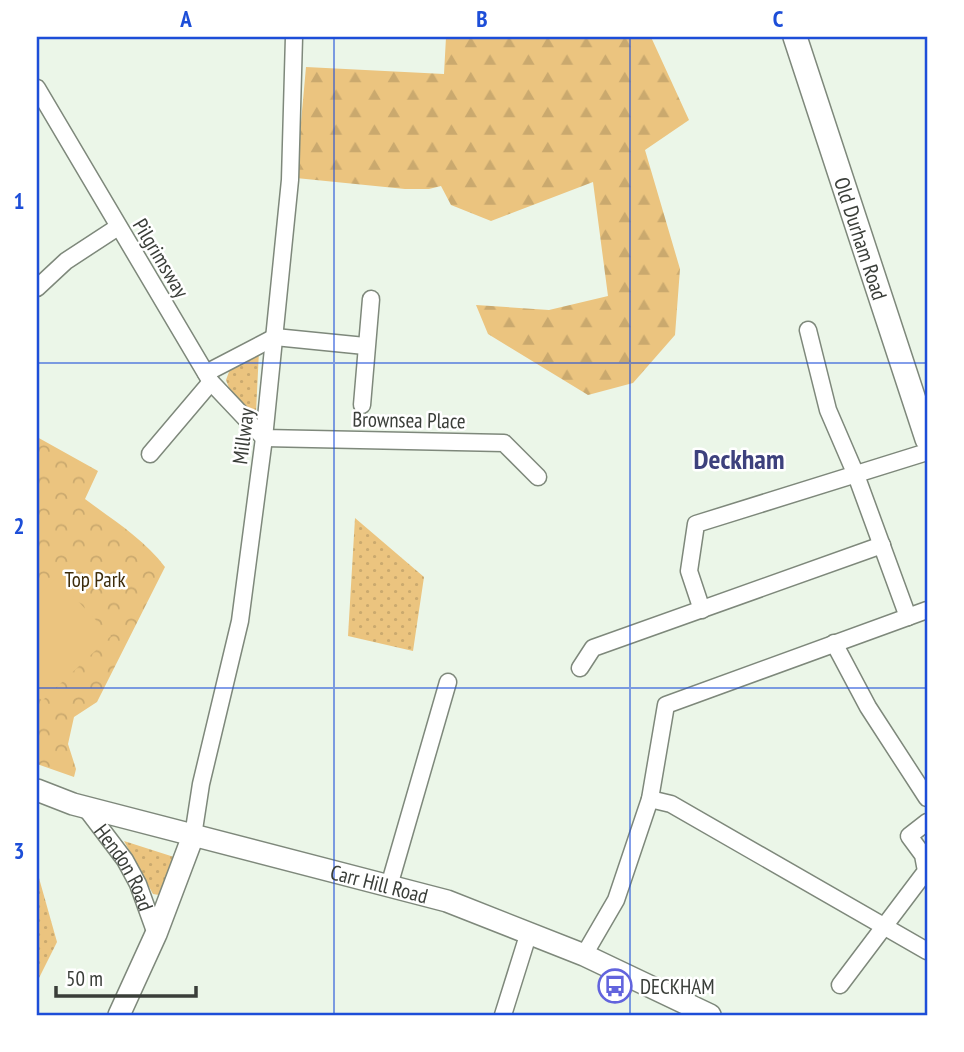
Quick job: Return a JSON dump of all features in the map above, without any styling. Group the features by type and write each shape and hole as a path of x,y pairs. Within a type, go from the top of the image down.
{"main road":[{"name":"Old Durham Road","path":"795,37 927,438"}],"street":[{"name":"Millway","path":"193,835 201,784 240,621 264,438 290,180 294,37"},
{"name":"Pilgrimsway","path":"37,88 208,377 264,438"},
{"path":"37,288 66,261 118,227"},
{"path":"362,405 371,299"},
{"path":"808,330 828,410 856,475 908,617"},
{"path":"150,454 208,377 275,337 365,346"},
{"name":"Brownsea Place","path":"264,438 504,443 538,477"},
{"path":"702,610 689,571 696,524 856,475 927,438"},
{"path":"580,668 593,648 882,545"},
{"path":"584,956 616,900 650,799 666,705 927,610"},
{"path":"834,643 868,707 927,798"},
{"path":"389,886 448,682"},
{"name":"Carr Hill Road","path":"37,790 84,806 447,901 529,932 710,1015"},
{"path":"650,799 671,804 927,951"},
{"name":"Hendon Road","path":"84,806 125,860 138,884 156,934"},
{"path":"840,985 926,872 923,855 909,836 927,822"},
{"name":"Hendon Road","path":"119,1015 156,934 193,835"},
{"path":"503,1015 529,932"}],"green space":[{"path":"446,37 651,37 689,120 645,150 680,269 675,335 633,383 588,395 488,334 476,305 549,310 608,296 593,182 491,221 451,205 441,186 405,189 296,178 306,67 444,74"},
{"path":"259,351 256,412 250,413 229,388 226,380 230,369"},
{"name":"Top Park","path":"37,437 98,471 85,499 138,539 165,567 97,702 74,717 68,744 76,769 74,777 37,764"},
{"path":"355,518 424,577 413,651 348,636"},
{"path":"56,578 111,636 42,701 37,695 37,597"},
{"path":"124,841 174,857 159,895 153,894"},
{"path":"37,871 57,942 37,982"}],"place":[{"name":"DECKHAM","path":"615,986"}],"district":[{"name":"Deckham","path":"739,458"}]}
